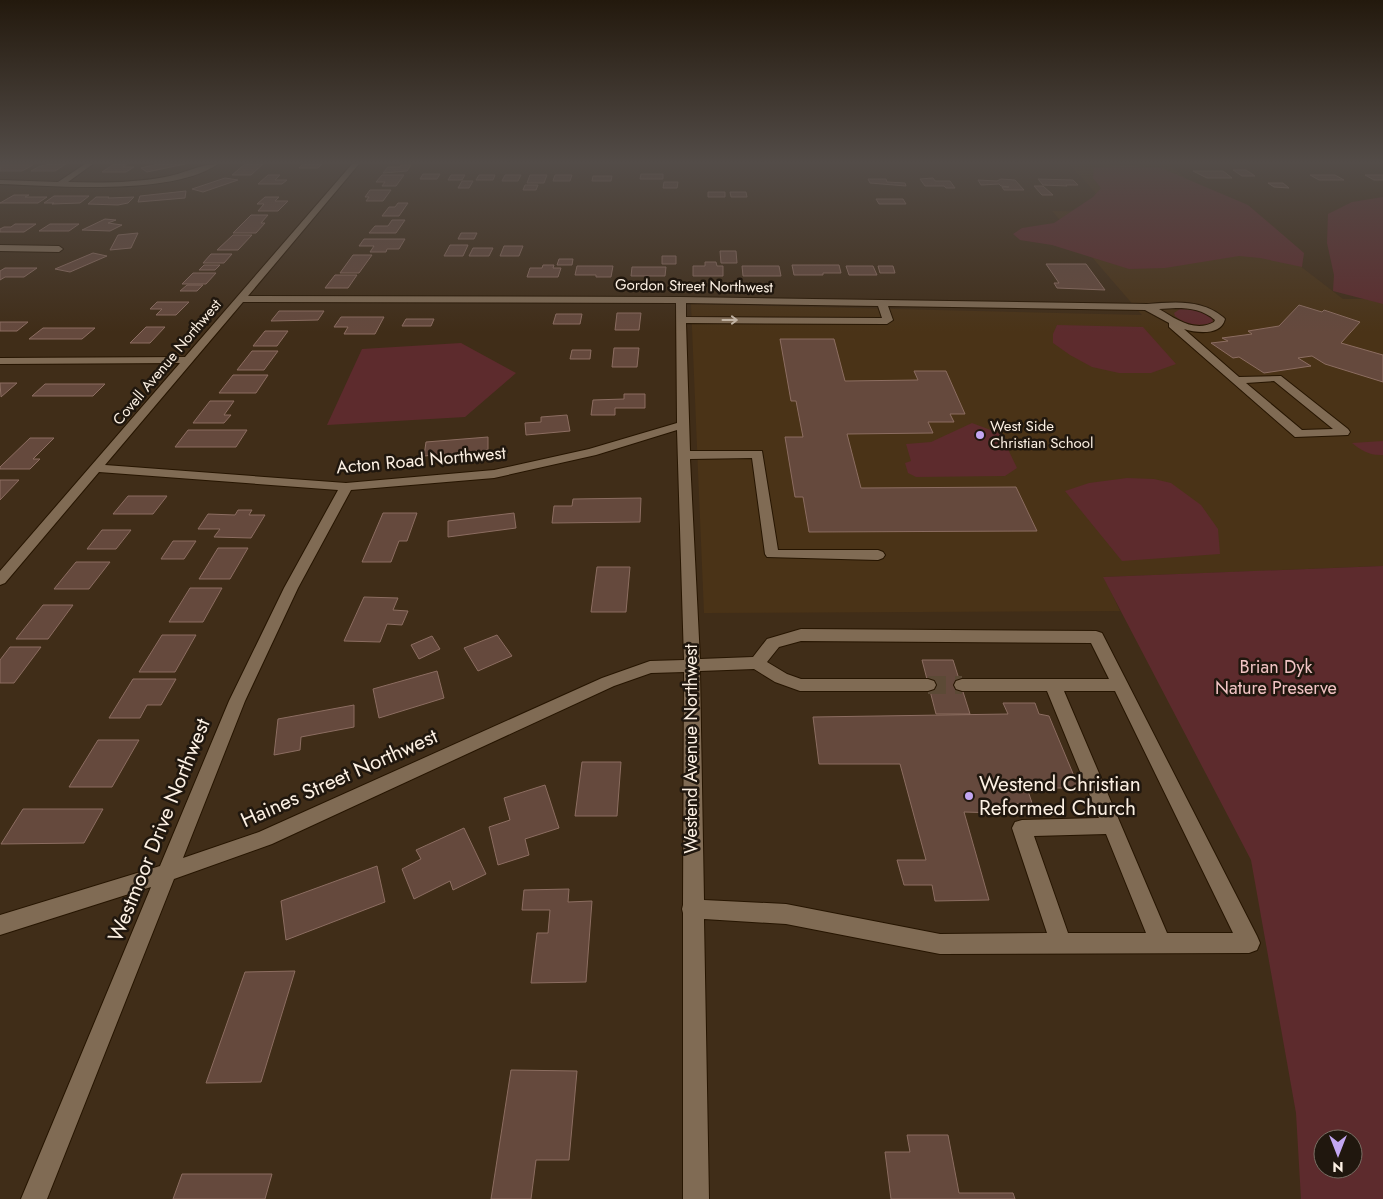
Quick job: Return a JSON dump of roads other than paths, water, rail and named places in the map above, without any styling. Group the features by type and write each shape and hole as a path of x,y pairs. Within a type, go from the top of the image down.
{"street":[{"name":"Covell Avenue Northwest","path":"0,580 308,220"},
{"path":"0,248 59,249"},
{"name":"Gordon Street Northwest","path":"240,299 681,300 1147,307 1190,305 1210,312 1220,320 1216,326 1206,329 1180,325 1165,318"},
{"name":"Westend Avenue Northwest","path":"681,300 683,425 692,664 692,909 696,1199"},
{"path":"681,320 887,321 882,303"},
{"path":"1147,307 1165,318 1237,380 1300,434 1344,432 1277,378 1237,380"},
{"path":"0,361 188,360"},
{"name":"Acton Road Northwest","path":"97,468 346,487 494,474 592,452 683,425"},
{"path":"756,439 772,554 878,555"},
{"path":"684,455 758,454"},
{"name":"Westmoor Drive Northwest","path":"34,1199 237,701 291,588 346,487"},
{"path":"692,909 786,914 940,944 1249,943 1096,637 801,635 773,643 757,663 781,678 800,685 928,685"},
{"name":"Haines Street Northwest","path":"0,925 167,874 265,838 608,682 650,667 757,663"},
{"path":"962,685 1120,685"},
{"path":"1053,685 1160,943"},
{"path":"1061,943 1022,828 1111,826"}],"tunnel":[{"path":"928,685 962,685"}],"place":[{"name":"West Side Christian School","path":"980,435"},
{"name":"Westend Christian Reformed Church","path":"969,796"}],"park label":[{"name":"Brian Dyk Nature Preserve","path":"1276,678"}]}
